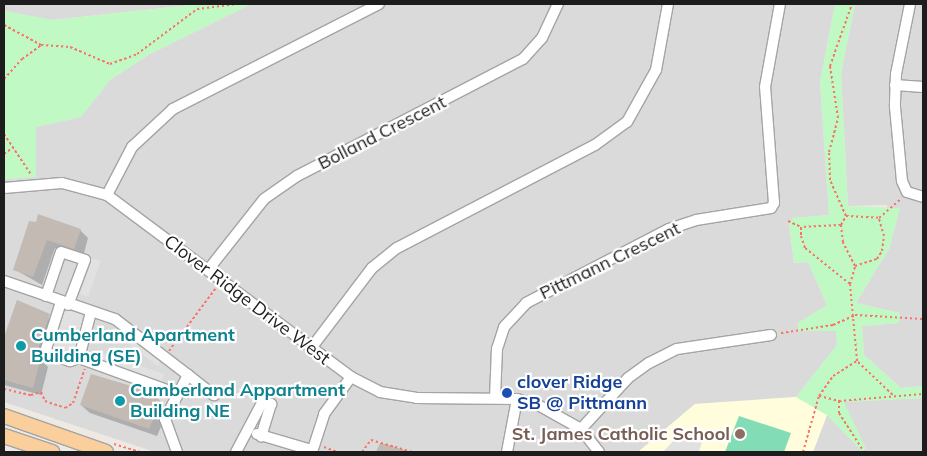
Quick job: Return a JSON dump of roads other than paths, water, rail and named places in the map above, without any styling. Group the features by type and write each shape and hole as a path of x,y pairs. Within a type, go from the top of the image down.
{"main road":[{"path":"4,416 106,452"},
{"path":"4,436 52,452"}],"street":[{"path":"107,195 132,146 173,109 379,4"},
{"name":"Bolland Crescent","path":"208,270 264,199 298,176 523,59 542,38 558,4"},
{"path":"312,348 372,268 397,248 595,145 627,122 656,70 668,4"},
{"name":"Pittmann Crescent","path":"495,398 498,349 504,327 526,303 669,229 696,220 771,208 774,203 765,87 780,4"},
{"path":"910,4 895,85 902,181 907,192 923,197"},
{"path":"895,85 923,88"},
{"name":"Clover Ridge Drive West","path":"4,188 33,184 83,186 107,195 351,377 396,397 495,398 517,400 538,405 580,429 599,452"},
{"path":"46,296 61,252 85,260 45,352 70,361 83,360 178,394"},
{"path":"4,281 65,304 115,319 214,395"},
{"path":"83,360 91,312"},
{"path":"580,429 628,378 649,363 678,349 771,335"},
{"path":"177,452 165,419 188,375"},
{"path":"248,431 312,449 324,414 351,377"},
{"path":"507,452 517,400"},
{"path":"236,452 263,401 270,404 261,436"}],"place":[{"name":"Cumberland Apartment Building (SE)","path":"21,346"},
{"name":"clover Ridge SB @ Pittmann","path":"507,393"},
{"name":"Cumberland Appartment Building NE","path":"120,401"},
{"name":"St. James Catholic School","path":"740,434"}]}
